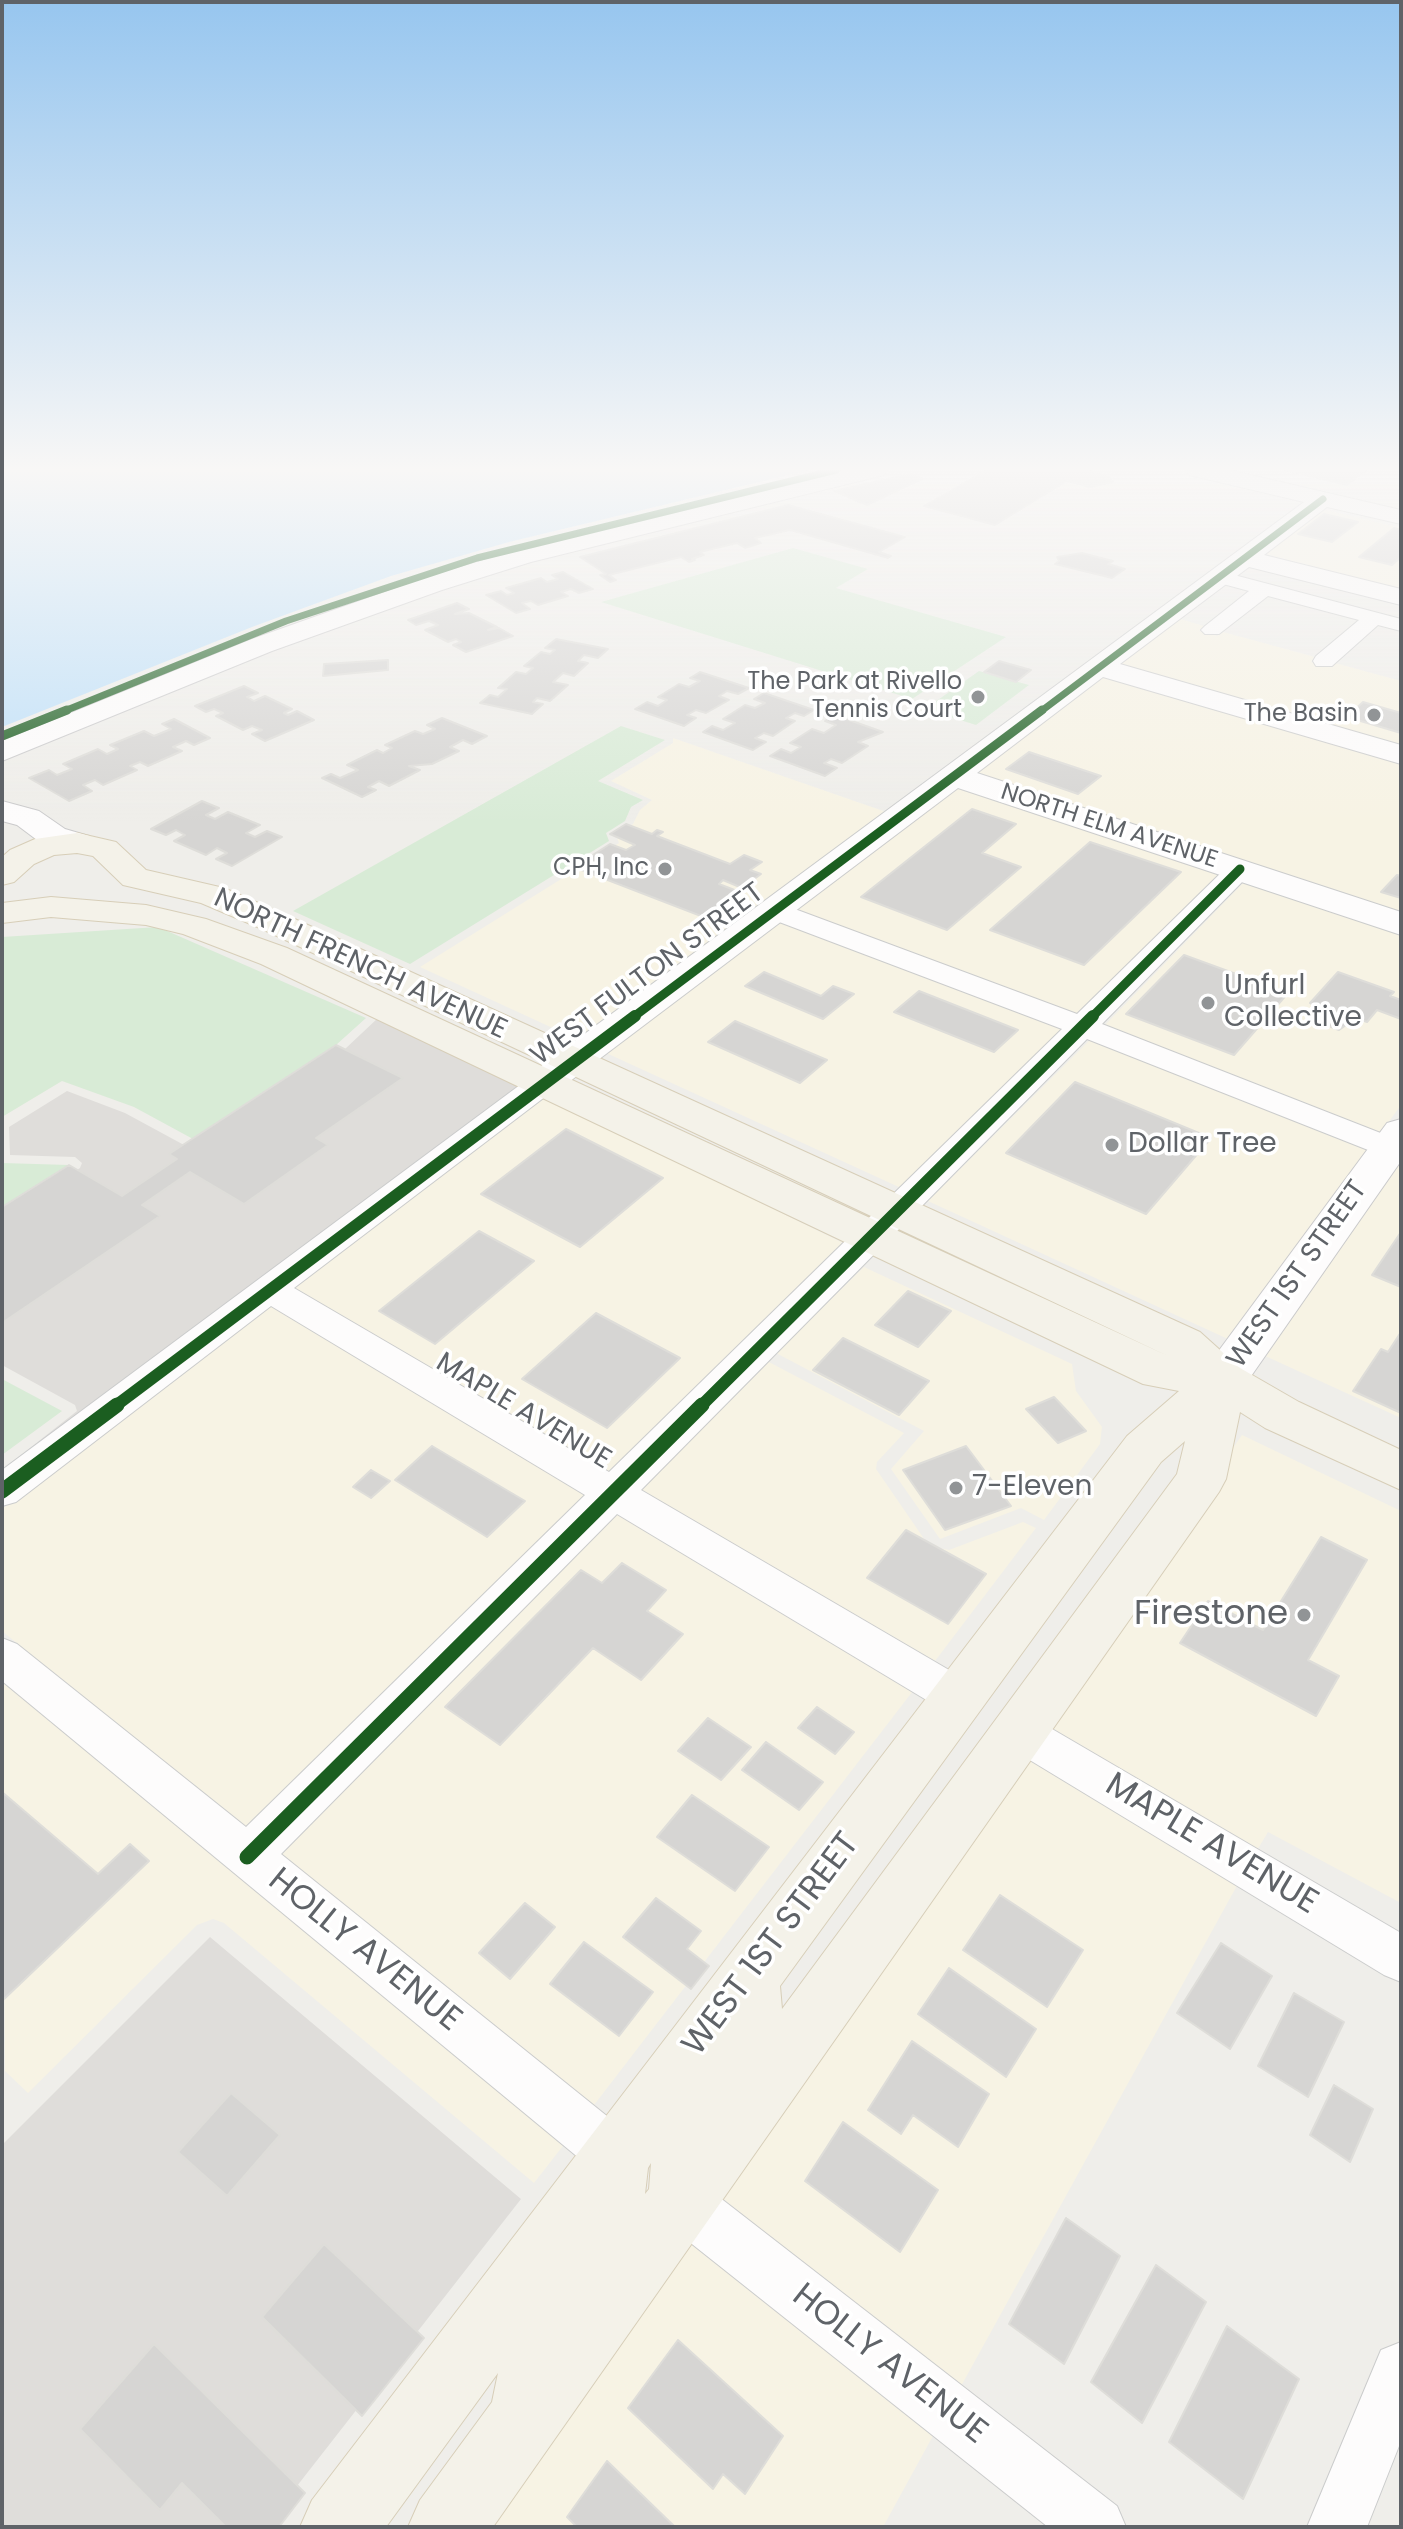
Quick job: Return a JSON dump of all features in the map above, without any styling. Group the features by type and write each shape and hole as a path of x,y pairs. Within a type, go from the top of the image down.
{"main road":[{"name":"NORTH FRENCH AVENUE","path":"556,1073 194,926 27,885 47,846 77,843 104,849 125,872 135,878 212,895 556,1073 884,1226 1160,1372 1223,1380"},
{"path":"2,913 27,885 101,881 111,872 114,863 112,855"},
{"path":"1223,1380 1282,1415 1401,1471"},
{"name":"WEST 1ST STREET","path":"339,2527 1144,1449 1223,1380"},
{"name":"WEST 1ST STREET","path":"447,2527 1201,1479 1223,1380"},
{"path":"682,2202 688,2125 752,2035 748,1978"},
{"path":"526,2416 542,2336 606,2247 615,2155"}],"street":[{"path":"2,752 262,645 423,588"},
{"name":"WEST FULTON STREET","path":"2,1491 1204,588"},
{"path":"1261,588 1401,625"},
{"path":"1365,588 1401,597"},
{"path":"1212,630 1265,589"},
{"path":"1324,661 1374,618"},
{"path":"1098,667 1401,755"},
{"name":"NORTH ELM AVENUE","path":"954,776 1401,924"},
{"name":"NORTH FRENCH AVENUE","path":"2,811 28,818 53,836 77,843"},
{"path":"2,824 21,832 26,845 27,885"},
{"path":"247,1857 1240,869"},
{"path":"775,911 1397,1144"},
{"name":"WEST 1ST STREET","path":"1223,1380 1397,1144"},
{"name":"MAPLE AVENUE","path":"270,1290 958,1697"},
{"name":"HOLLY AVENUE","path":"2,1656 615,2155"},
{"name":"MAPLE AVENUE","path":"1020,1732 1401,1959"},
{"name":"HOLLY AVENUE","path":"682,2202 1096,2527"},
{"path":"1337,2527 1401,2370"}],"shaded area":[{"path":"1177,618 1204,626 1199,631 1217,636 1223,632 1315,657 1311,662 1330,667 1335,663 1401,681 1401,750 1113,667"},
{"path":"1104,673 1401,760 1401,917 969,776"},
{"path":"673,738 889,813 581,1041 420,967 619,843 616,835 633,824 640,810 652,800 611,781 673,743"},
{"path":"959,784 1224,870 1078,1016 792,910"},
{"path":"1248,878 1401,931 1401,1105 1379,1135 1104,1026"},
{"path":"779,920 1065,1028 901,1188 604,1052"},
{"path":"378,1018 521,1086 2,1474 2,1470 77,1411 75,1405 2,1365 2,1218 80,1168 82,1163 75,1157 10,1155 9,1127 67,1091 125,1113 184,1145 199,1145 345,1049"},
{"path":"1092,1038 1369,1149 1230,1340 928,1201"},
{"path":"543,1097 845,1244 607,1473 293,1288"},
{"path":"1401,1162 1401,1418 1263,1355"},
{"path":"864,1267 1072,1364 1076,1391 1102,1427 1100,1444 1044,1520 1021,1508 940,1539 891,1469 924,1431 776,1353"},
{"path":"271,1305 586,1494 247,1830 2,1631 2,1509"},
{"path":"767,1361 904,1433 877,1462 876,1469 929,1546 949,1550 1023,1522 1036,1528 935,1661 637,1490"},
{"path":"1242,1435 1401,1511 1401,1903 1268,1832 1256,1852 1042,1724"},
{"path":"616,1511 916,1687 594,2105 278,1855"},
{"path":"2,1681 566,2142 534,2183 224,1923 213,1919 197,1925 28,2093 5,2071"},
{"path":"1023,1750 1239,1882 960,2388 712,2198"},
{"path":"210,1937 521,2199 265,2527 2,2527 2,2145"},
{"path":"685,2238 934,2434 883,2527 484,2527"}],"green space":[{"path":"651,588 836,588 1006,637 912,699 601,602"},
{"name":"The Park at Rivello Tennis Court","path":"979,671 1029,685 976,725 925,709"},
{"path":"621,726 665,740 598,781 643,800 631,807 625,821 606,833 609,841 410,964 293,911"},
{"path":"158,927 366,1018 336,1045 193,1139 134,1107 62,1081 2,1117 2,937"},
{"path":"2,1163 69,1165 2,1207"},
{"path":"2,1379 62,1411 2,1455"}],"water":[{"path":"2,588 358,588 252,627 2,727"}],"building":[{"path":"506,588 593,589 579,593 571,589 561,592 568,596 538,605 531,601 522,603 530,609 516,613 486,595 501,591 507,595 514,593"},
{"path":"457,603 469,609 455,614 469,613 497,627 488,630 499,628 513,636 466,652 453,645 461,642 456,639 448,642 425,630 438,625 429,621 416,625 408,620"},
{"path":"556,639 608,649 598,658 584,655 578,661 588,663 574,676 563,673 553,682 568,685 550,701 537,698 533,702 543,704 532,714 480,703 490,695 498,697 507,689 498,688 516,672 526,674 533,668 524,666 541,652 550,654 555,650 545,648"},
{"path":"388,660 388,670 323,676 324,664"},
{"path":"999,661 1031,670 1016,682 984,672"},
{"path":"700,672 749,688 738,694 727,691 719,696 729,700 706,713 696,710 687,715 696,718 684,726 635,709 647,702 658,706 667,700 658,697 679,684 689,687 700,681 690,678"},
{"path":"244,686 258,693 247,697 254,701 265,696 292,709 284,713 288,715 297,711 314,720 265,741 252,734 262,730 252,726 243,730 216,716 223,713 214,709 206,712 195,706"},
{"path":"764,693 814,710 804,716 795,713 786,718 795,721 773,736 764,733 755,738 766,742 753,750 703,732 712,726 723,730 735,723 723,719 745,705 755,708 765,703 754,699"},
{"path":"1363,702 1401,713 1401,733 1347,717"},
{"path":"835,715 883,732 858,742 868,746 842,763 831,759 824,763 837,768 825,776 770,756 781,749 791,753 801,747 790,743 812,729 824,733 836,725 825,721"},
{"path":"442,718 487,736 472,744 463,740 450,747 459,751 432,764 409,766 420,770 389,786 379,781 368,787 376,790 362,797 322,778 331,774 340,778 358,770 347,765 377,750 383,753 392,748 385,745 415,731 423,734 435,729 427,725"},
{"path":"174,719 210,738 194,745 186,741 173,747 182,751 148,766 140,762 130,766 137,770 103,785 95,780 83,785 92,791 69,801 29,778 49,770 57,775 72,769 63,764 98,749 107,754 118,749 110,745 144,731 154,736 171,729 162,724"},
{"path":"1029,752 1101,776 1078,794 1006,769"},
{"path":"202,801 219,808 206,815 215,819 228,812 260,825 246,833 255,837 267,831 282,837 232,866 216,859 227,853 217,848 206,855 174,841 185,835 176,830 166,835 151,829"},
{"path":"972,809 1016,824 982,853 1021,867 947,930 861,897"},
{"name":"CPH, Inc","path":"626,824 652,834 657,830 663,832 657,836 730,864 744,855 762,862 750,870 761,874 742,888 723,880 719,884 737,891 727,899 734,901 721,911 713,908 701,916 574,867 610,844 626,850 635,845 610,834"},
{"path":"1090,842 1181,872 1084,965 990,930"},
{"path":"1397,875 1401,876 1401,898 1381,892"},
{"name":"Unfurl Collective","path":"1184,955 1288,993 1234,1055 1126,1014"},
{"path":"764,972 821,996 833,986 854,994 823,1019 745,986"},
{"path":"1338,972 1394,992 1390,996 1401,1000 1401,1019 1377,1010 1367,1022 1356,1018 1339,1030 1323,1024 1330,1017 1310,1003"},
{"path":"919,991 1018,1030 994,1052 894,1012"},
{"path":"735,1021 827,1060 800,1083 708,1042"},
{"path":"336,1045 403,1078 316,1138 328,1145 244,1204 190,1172 142,1205 160,1216 2,1323 2,1207 69,1165 122,1196 177,1159 169,1154"},
{"path":"1075,1082 1211,1138 1146,1214 1006,1153"},
{"path":"566,1129 663,1178 580,1247 481,1194"},
{"path":"479,1231 534,1261 435,1344 379,1311"},
{"path":"1401,1232 1401,1287 1372,1275"},
{"path":"908,1291 951,1311 918,1347 875,1325"},
{"path":"596,1313 680,1358 607,1428 522,1379"},
{"path":"1401,1332 1401,1413 1353,1391 1381,1349 1388,1352"},
{"path":"843,1338 929,1381 899,1415 813,1370"},
{"name":"7-Eleven","path":"1054,1397 1086,1431 1058,1443 1026,1409"},
{"path":"432,1446 525,1501 487,1537 395,1480"},
{"name":"7-Eleven","path":"966,1446 1011,1506 945,1530 903,1470"},
{"path":"371,1470 390,1481 371,1498 353,1487"},
{"path":"906,1530 986,1574 948,1624 867,1578"},
{"name":"Firestone","path":"1321,1537 1367,1560 1308,1660 1339,1676 1316,1716 1180,1643 1208,1601 1263,1630"},
{"path":"622,1563 666,1590 647,1611 683,1634 641,1680 593,1648 500,1745 445,1707 581,1570 602,1583"},
{"path":"817,1707 854,1732 835,1754 798,1728"},
{"path":"708,1718 751,1747 721,1780 678,1751"},
{"path":"766,1742 823,1782 799,1810 742,1770"},
{"path":"2,1792 98,1874 130,1844 149,1861 2,2001"},
{"path":"692,1795 769,1847 735,1891 657,1837"},
{"path":"1000,1895 1083,1950 1047,2007 963,1950"},
{"path":"656,1898 701,1931 687,1949 709,1966 691,1989 623,1937"},
{"path":"525,1903 555,1927 510,1979 479,1953"},
{"path":"584,1942 653,1992 619,2036 550,1984"},
{"path":"1221,1943 1272,1976 1230,2049 1177,2013"},
{"path":"949,1968 1036,2029 1006,2077 918,2014"},
{"path":"1294,1993 1344,2022 1308,2097 1258,2066"},
{"path":"912,2041 989,2094 958,2147 913,2115 901,2134 868,2110"},
{"path":"1334,2085 1373,2109 1350,2162 1310,2135"},
{"path":"231,2093 280,2135 227,2196 178,2152"},
{"path":"843,2122 938,2190 900,2252 805,2181"},
{"path":"1066,2218 1120,2256 1064,2364 1009,2324"},
{"path":"324,2244 424,2338 362,2416 262,2317"},
{"path":"1156,2265 1206,2302 1142,2423 1091,2382"},
{"path":"1227,2326 1299,2379 1243,2499 1169,2442"},
{"path":"678,2340 783,2436 745,2494 723,2474 713,2489 628,2408"},
{"path":"154,2344 305,2493 279,2527 226,2527 182,2483 160,2510 80,2429"},
{"path":"607,2461 675,2527 577,2527 567,2517"}],"cycle path":[{"path":"2,736 286,621 386,588"},
{"path":"2,1491 1204,588"},
{"path":"247,1857 1240,869"}],"place":[{"name":"The Park at Rivello Tennis Court","path":"978,697"},
{"name":"The Basin","path":"1374,715"},
{"name":"CPH, Inc","path":"665,869"},
{"name":"Unfurl Collective","path":"1208,1003"},
{"name":"Dollar Tree","path":"1112,1145"},
{"name":"7-Eleven","path":"956,1488"},
{"name":"Firestone","path":"1304,1615"}]}
